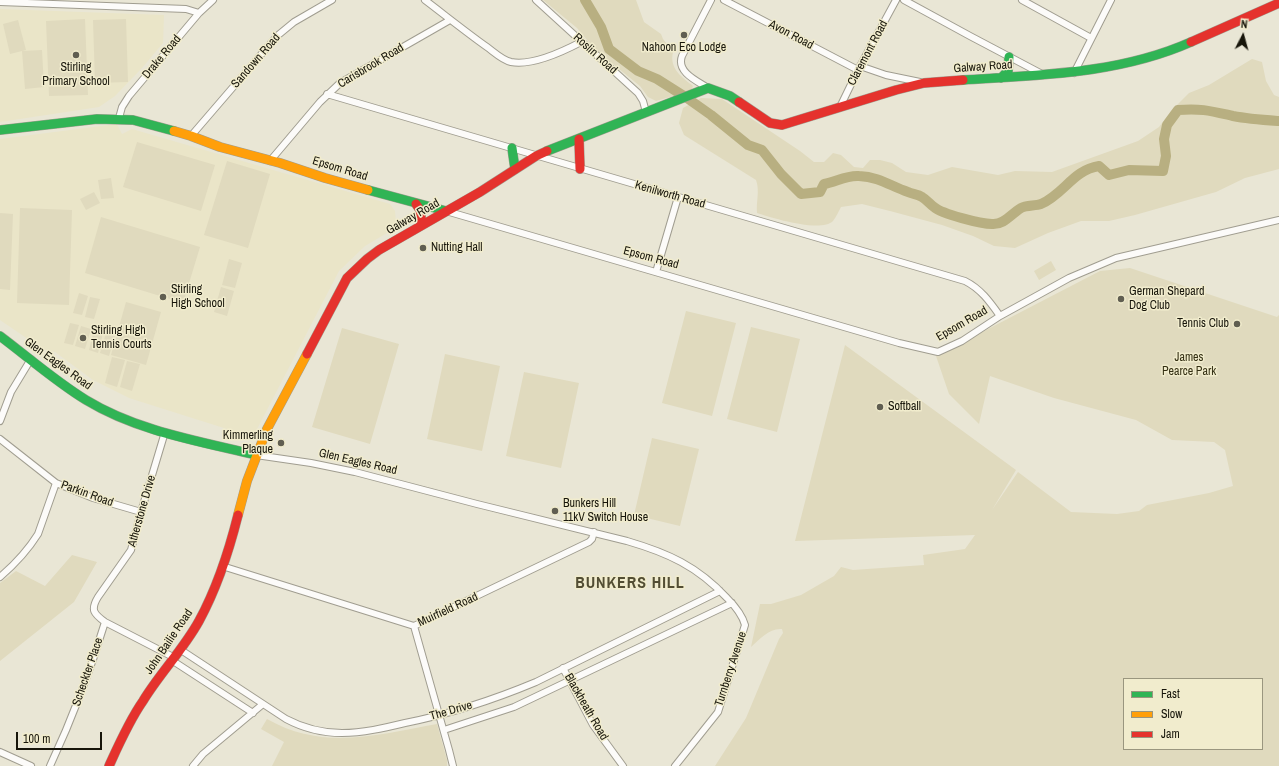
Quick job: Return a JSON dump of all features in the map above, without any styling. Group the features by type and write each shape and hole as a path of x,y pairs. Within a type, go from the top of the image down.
{"street":[{"path":"119,7 122,0"},
{"name":"Drake Road","path":"120,118 122,107 129,96 199,13 213,0"},
{"name":"Sandown Road","path":"191,136 277,36 294,22 332,0"},
{"path":"425,0 503,59 508,61 521,62 551,56 581,42"},
{"name":"Roslin Road","path":"536,0 638,93 643,101 646,112"},
{"path":"708,88 682,70 680,63 682,56 711,0"},
{"name":"Avon Road","path":"724,0 859,68 924,83"},
{"name":"Claremont Road","path":"840,107 859,68 896,0"},
{"path":"904,0 1044,75"},
{"path":"1022,0 1091,38"},
{"path":"1074,73 1111,0"},
{"path":"0,2 186,9 199,13"},
{"name":"Galway Road","path":"256,455 266,429 347,278 367,259 536,156 708,88 730,96 770,123 782,125 896,90 924,83 1074,73 1120,65 1158,55 1279,3"},
{"name":"Carisbrook Road","path":"270,161 327,94 340,83 450,20"},
{"path":"1001,78 1008,71 1010,57"},
{"name":"Kenilworth Road","path":"327,94 965,281 974,285 1000,316"},
{"name":"Epsom Road","path":"0,130 120,118 133,120 191,136 220,147 270,161 280,162 325,178 899,343 938,352 962,341 1000,316 1069,278 1116,258 1279,220"},
{"path":"579,139 580,169"},
{"path":"512,148 515,169"},
{"path":"656,272 678,197"},
{"path":"416,204 420,210 422,225"},
{"name":"Glen Eagles Road","path":"0,336 60,382 97,406 113,414 165,432 256,455 311,463 355,472 650,547 676,558 697,571 720,591"},
{"path":"0,422 11,392 31,359"},
{"name":"Atherstone Drive","path":"105,622 96,616 94,603 129,555 165,432"},
{"name":"Parkin Road","path":"0,439 56,483 93,498 141,512"},
{"name":"John Bailie Road","path":"109,766 126,730 143,700 174,660 199,622 216,585 256,455"},
{"path":"0,577 12,566 38,534 56,483"},
{"name":"Muirfield Road","path":"222,566 414,626 589,542 592,539 594,532"},
{"name":"Turnberry Avenue","path":"675,766 714,717 720,705 745,625 740,614 732,603 720,591"},
{"name":"The Drive","path":"181,650 286,719 301,726 340,733 355,732 384,728 440,716 509,694 720,591"},
{"name":"The Drive","path":"444,730 514,706 570,681 732,603"},
{"path":"105,622 174,660 253,713"},
{"name":"Scheckter Place","path":"50,766 91,669 105,622"},
{"path":"414,626 453,766"},
{"name":"Blackheath Road","path":"563,668 593,725 623,766"},
{"path":"192,766 203,754 263,704"},
{"path":"0,752 31,766"}],"shaded area":[{"name":"Stirling Primary School","path":"0,9 164,15 163,43 142,68 115,96 99,107 0,122"},
{"name":"Stirling High School","path":"117,124 122,134 132,129 390,204 395,211 396,223 392,230 365,246 339,271 256,431 246,435 129,398 93,380 55,352 44,350 0,320 0,139"}],"green space":[{"path":"543,0 636,0 644,22 661,34 673,52 672,58 675,68 681,76 693,86 691,91 656,101 648,97 640,86 592,46 577,28"},
{"path":"85,19 88,95 49,96 46,21"},
{"path":"126,19 128,82 95,83 93,20"},
{"path":"18,20 26,50 10,54 3,24"},
{"path":"42,50 44,87 25,89 22,51"},
{"path":"1252,59 1262,62 1266,81 1274,95 1279,97 1279,169 1245,178 1216,192 1135,215 1109,221 1081,221 1048,233 1015,248 994,246 973,236 942,225 862,204 841,207 833,221 818,226 796,223 757,213 758,188 756,180 684,135 679,123 683,108 701,98 722,99 814,162 824,162 833,153 841,155 854,167 863,168 870,160 880,160 892,163 906,172 928,175 952,167 998,175 1015,171 1052,172 1138,141 1159,127 1171,111 1189,93 1209,85"},
{"path":"137,142 215,165 201,211 123,187"},
{"path":"227,161 270,174 248,248 204,235"},
{"path":"111,178 114,198 101,199 98,180"},
{"path":"94,192 100,203 86,210 80,199"},
{"path":"20,208 72,210 69,305 17,303"},
{"path":"0,213 13,214 10,290 0,289"},
{"path":"101,217 200,247 183,303 85,273"},
{"path":"229,259 242,263 235,288 222,285"},
{"path":"1051,261 1056,270 1039,280 1034,271"},
{"name":"James Pearce Park","path":"1130,268 1277,317 1279,315 1279,766 715,766 746,718 779,639 783,633 782,629 773,630 751,647 760,604 771,604 801,595 834,576 841,567 853,570 924,565 923,555 965,549 975,535 795,541 845,345 1016,470 992,510 1018,472 1071,512 1117,514 1139,511 1147,505 1209,493 1233,486 1225,450 1214,442 1172,440 1136,420 1054,398 990,376 979,424 949,394 936,356 1100,271"},
{"path":"221,287 234,291 227,316 214,312"},
{"path":"79,293 88,296 82,315 73,313"},
{"path":"90,297 100,299 94,319 85,317"},
{"path":"126,302 161,312 146,365 111,355"},
{"path":"686,311 736,323 712,416 662,403"},
{"path":"70,323 79,325 73,345 64,343"},
{"name":"Stirling High Tennis Courts","path":"81,326 91,329 85,349 75,346"},
{"path":"751,327 800,339 777,432 727,419"},
{"path":"342,328 399,344 370,444 312,427"},
{"path":"94,330 103,333 98,353 89,350"},
{"path":"106,333 115,336 109,356 100,353"},
{"path":"445,354 500,366 482,451 427,439"},
{"path":"112,357 125,360 117,387 105,383"},
{"path":"127,361 140,364 132,391 120,387"},
{"path":"524,372 579,383 561,468 506,456"},
{"path":"652,438 699,449 680,526 634,515"},
{"path":"72,555 97,562 74,602 0,661 0,583 16,571 45,586"},
{"path":"267,719 288,729 309,735 330,738 372,736 437,724 447,760 447,766 272,766 284,742 261,729"}],"waterway":[{"path":"585,0 601,27 609,49 638,71 657,79 687,98 748,145 762,150 781,174 801,194 820,192 824,184 845,178 854,176 873,178 920,196 938,210 945,213 987,224 996,224 1004,221 1023,207 1041,204 1049,200 1075,177 1090,168 1099,166 1109,175 1129,170 1163,171 1166,156 1164,139 1167,125 1178,110 1186,109 1212,111 1244,118 1279,121"}],"traffic: fast":[{"path":"963,80 1050,74 1108,67 1164,53 1191,42"},
{"path":"1001,78 1008,71 1009,57"},
{"path":"547,151 708,88 730,96 739,102"},
{"path":"0,130 97,119 133,120 174,131"},
{"path":"512,148 515,169"},
{"path":"368,190 446,211"},
{"path":"0,336 63,385 106,411 126,420 168,434 256,455"}],"traffic: slow":[{"path":"174,131 220,147 280,163 368,190"},
{"path":"238,515 247,481 267,429 307,354"}],"traffic: jam":[{"path":"1191,42 1279,3"},
{"path":"739,102 770,123 782,125 896,90 924,83 963,80"},
{"path":"579,139 580,169"},
{"path":"307,354 347,278 367,259 379,250 480,192 536,156 547,151"},
{"path":"416,204 420,210 422,225"},
{"path":"109,766 133,716 193,632 199,621 222,569 238,515"}],"place":[{"name":"Nahoon Eco Lodge","path":"684,35"},
{"name":"Stirling Primary School","path":"76,55"},
{"name":"Nutting Hall","path":"423,248"},
{"name":"Stirling High School","path":"163,297"},
{"name":"German Shepard Dog Club","path":"1121,299"},
{"name":"Tennis Club","path":"1237,324"},
{"name":"Stirling High Tennis Courts","path":"83,338"},
{"name":"Softball","path":"880,407"},
{"name":"Kimmerling Plaque","path":"281,443"},
{"name":"Bunkers Hill 11kV Switch House","path":"555,511"}],"district":[{"name":"BUNKERS HILL","path":"630,584"}]}
